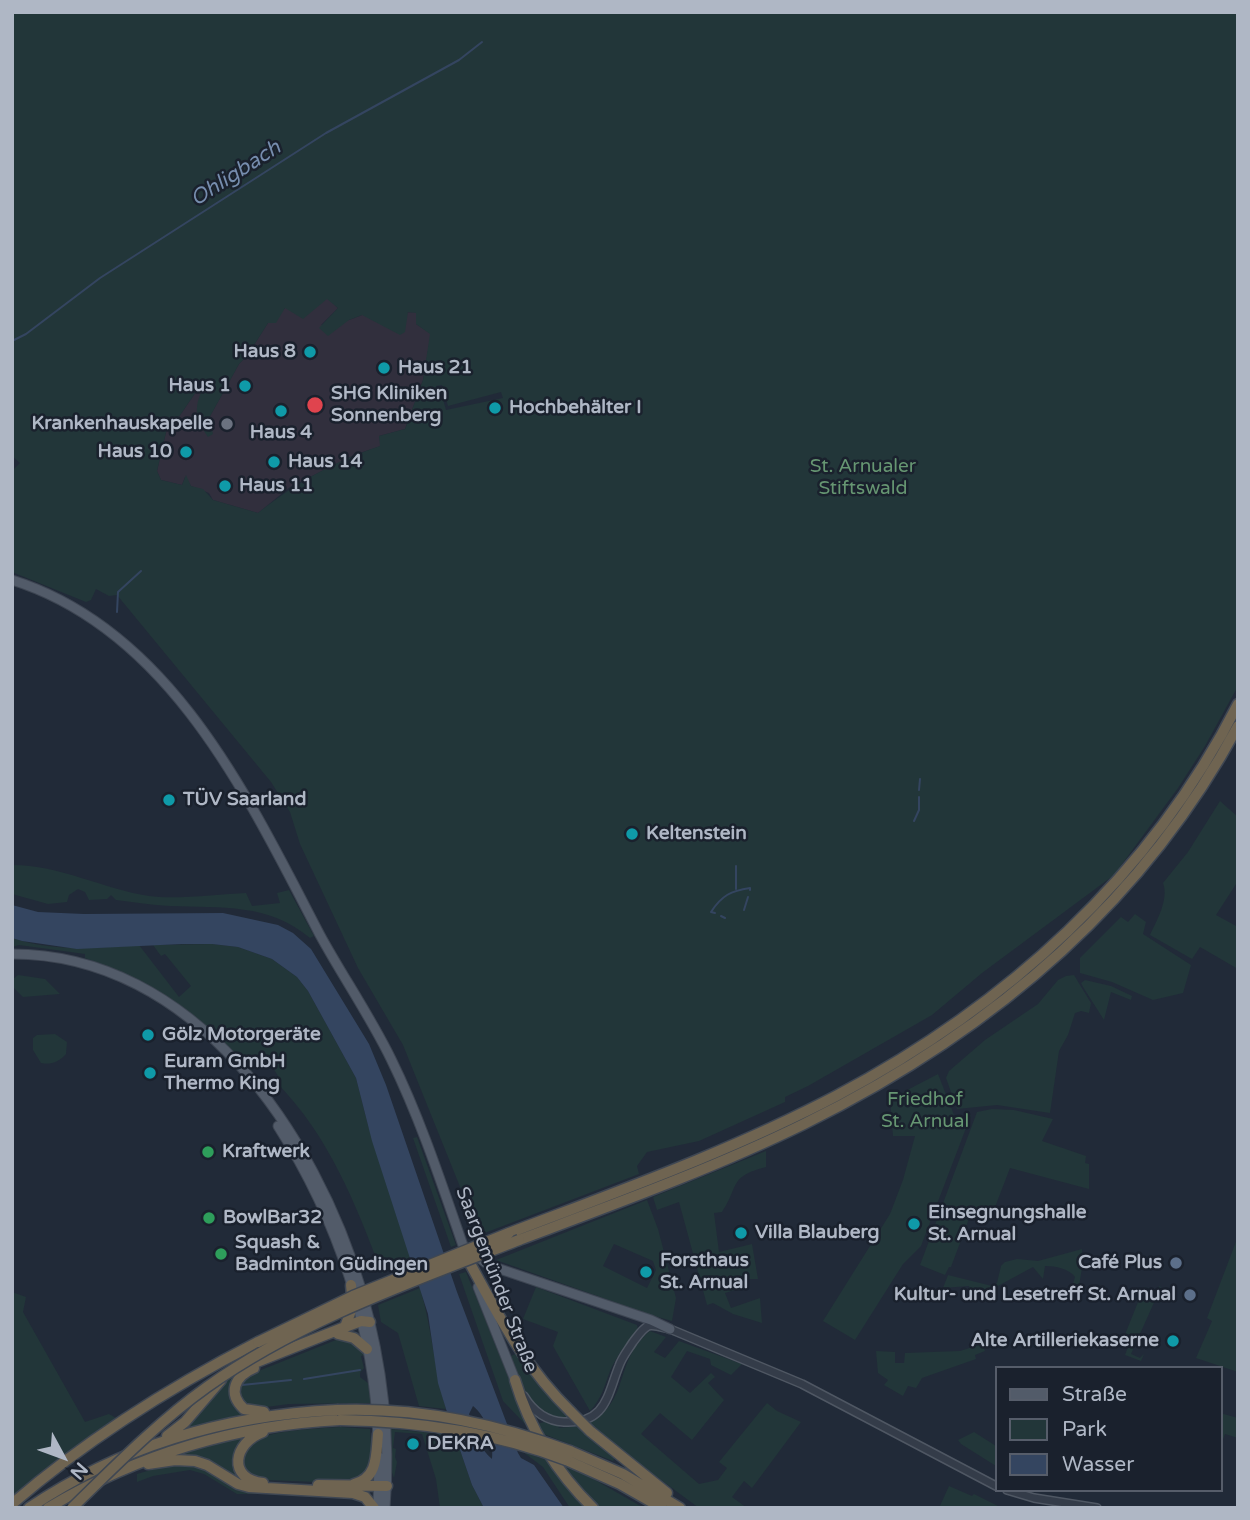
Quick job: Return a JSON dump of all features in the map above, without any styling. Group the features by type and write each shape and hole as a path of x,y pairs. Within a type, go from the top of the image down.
{"highway":[{"path":"931,1047 1019,977 1109,892 1186,792 1238,704"},
{"path":"72,1508 162,1423 205,1388 300,1331 635,1190 802,1124 982,1018 1040,972 1117,897 1179,820 1238,726"},
{"path":"12,1504 107,1432 191,1379 296,1322 509,1233 635,1190"},
{"path":"467,1258 519,1352 551,1391 590,1431 683,1508"},
{"path":"287,1418 244,1409 234,1397 234,1387 249,1369 342,1330 351,1317 351,1284"},
{"path":"139,1450 178,1428 229,1374 365,1323"},
{"path":"342,1330 367,1349"},
{"path":"515,1381 543,1444 568,1482 593,1508"},
{"path":"29,1508 68,1482 111,1461 214,1426 394,1410 466,1420 530,1437 568,1455 662,1508"},
{"path":"48,1508 118,1471 234,1432 287,1418"},
{"path":"287,1418 246,1441 240,1449 238,1458 244,1474 252,1481 352,1485 383,1489"},
{"path":"352,1485 372,1474 378,1434"},
{"path":"568,1455 638,1482 683,1508"},
{"path":"150,1460 195,1461 212,1467 238,1484 258,1488 383,1489"},
{"path":"308,1490 360,1495 376,1508"}],"main road":[{"name":"Saargemünder Straße","path":"12,580 78,610 113,634 150,668 222,758 252,806 391,1060 515,1381"},
{"path":"12,954 66,958 115,973 163,999 213,1037 262,1092 303,1155 347,1248 386,1426 383,1489 376,1508"},
{"path":"197,1025 248,1083 291,1146 312,1186 351,1284 365,1323 385,1508"},
{"path":"450,1209 466,1243 487,1264 670,1329"}],"street":[{"path":"633,1314 644,1329 652,1325 670,1329 802,1384 995,1485"},
{"name":"Saargemünder Straße","path":"515,1381 526,1400 541,1415 565,1422 586,1418 599,1412 606,1403 620,1363 644,1329"},
{"path":"1015,1492 1097,1508"}],"shaded area":[{"name":"SHG Kliniken Sonnenberg","path":"327,298 338,308 321,325 362,315 416,312 416,324 431,334 423,380 405,429 379,436 381,446 354,455 290,487 258,513 213,500 209,493 191,486 185,477 182,485 161,480 157,471 167,428 174,424 200,386 204,389 197,410 209,418 239,364 268,323 285,308"}],"green space":[{"name":"St. Arnualer Stiftswald","path":"12,12 1238,12 1238,686 1205,746 1178,788 1114,875 982,973 932,1015 785,1097 785,1102 699,1141 647,1152 637,1166 639,1174 482,1234 475,1224 403,1045 358,968 300,844 290,812 271,782 117,595 109,596 96,589 91,600 86,602 12,572 12,471 20,463 12,456","holes":["327,299 338,308 319,328 328,336 349,320 362,315 400,335 405,332 408,312 416,313 416,324 430,334 423,380 405,429 379,436 380,446 316,474 258,513 213,500 203,489 191,486 186,475 182,485 161,480 157,471 167,428 174,424 200,386 203,389 197,413 208,437 213,434 209,418 239,364 268,323 276,323 285,308 303,319","442,385 448,406 501,392 503,398 446,410 441,392 438,393 436,386"]},
{"path":"1220,801 1238,817 1238,881 1216,915 1238,927 1238,969 1200,947 1192,959 1150,935 1163,903 1163,883 1188,852"},
{"path":"12,865 47,869 149,896 246,893 252,906 280,903 277,893 289,890 314,936 310,938 294,927 261,913 116,900 111,895 107,899 89,900 85,892 78,889 69,895 67,902 48,904 12,894"},
{"path":"1135,914 1146,922 1143,934 1191,965 1183,993 1153,1000 1112,982 1080,973 1080,958 1121,917 1128,922"},
{"path":"12,938 59,947 139,945 179,997 191,986 165,954 161,956 153,945 212,944 238,947 272,959 297,977 308,991 356,1078 368,1125 412,1261 382,1273 339,1172 312,1125 276,1082 278,1076 266,1056 250,1072 194,1018 134,978 85,958 85,954 19,945 12,947"},
{"path":"18,975 45,979 60,994 23,997 12,986 13,979"},
{"path":"1074,975 1091,1003 1089,1013 1075,1013 1059,1051 1050,1113 997,1105 957,1109 946,1078 949,1071 985,1040 1038,1004 1058,980"},
{"path":"1085,980 1111,986 1132,996 1131,1000 1111,992 1104,1020 1081,983"},
{"path":"55,1034 67,1042 66,1054 55,1062 41,1063 33,1050 33,1038 37,1035"},
{"name":"Friedhof St. Arnual","path":"938,1074 956,1120 971,1115 921,1246 903,1264 855,1340 823,1321 890,1214 903,1180 915,1136 893,1136 890,1099"},
{"path":"992,1109 1014,1110 1053,1119 1042,1141 1086,1156 1085,1163 1089,1164 1089,1189 1010,1168 992,1215 973,1208 951,1267 945,1275 920,1265 977,1112"},
{"path":"417,1137 456,1245 451,1247 413,1138"},
{"path":"766,1151 766,1167 740,1179 722,1212 714,1213 719,1252 752,1244 758,1279 738,1279 738,1289 725,1293 731,1308 760,1298 762,1323 733,1314 713,1303 707,1305 679,1202 657,1210 653,1197"},
{"path":"647,1200 658,1229 676,1298 672,1321 651,1315 496,1260","holes":["614,1244 653,1261 656,1270 647,1288 603,1266"]},
{"path":"1238,1239 1238,1372 1196,1358 1212,1321 1207,1318"},
{"path":"1082,1249 1079,1286 1073,1284 1075,1277 1070,1272 1045,1266 1043,1279 1033,1267 983,1294 970,1297 969,1286 943,1288 948,1275 992,1286 997,1283 1001,1266 1005,1262 1017,1259 1038,1261"},
{"path":"466,1272 527,1423 525,1424 503,1401 459,1274"},
{"path":"1159,1286 1161,1287 1131,1354 1140,1358 1144,1354 1141,1361 1125,1355 1128,1347 1122,1345 1144,1287 1158,1291"},
{"path":"536,1287 637,1325 638,1329 616,1360 600,1397 590,1411 553,1346 558,1332 523,1319"},
{"path":"420,1288 446,1409 419,1406 398,1333 381,1322 378,1305"},
{"path":"12,1292 26,1297 23,1312 85,1422 109,1414 116,1418 12,1496"},
{"path":"650,1331 666,1337 654,1352 665,1358 679,1341 742,1364 731,1375 711,1365 710,1359 687,1351 671,1377 690,1393 711,1373 715,1377 708,1383 724,1400 692,1440 660,1413 641,1434 699,1484 718,1480 727,1468 719,1462 767,1403 777,1411 801,1422 752,1488 744,1481 732,1497 747,1508 699,1508 619,1449 589,1423 611,1404 631,1355"},
{"path":"341,1338 360,1345 365,1355 361,1356 364,1368 360,1377 368,1383 371,1403 289,1404 259,1408 247,1405 238,1394 240,1384 251,1374"},
{"path":"982,1344 985,1351 975,1355 976,1359 922,1378 916,1388 908,1386 903,1396 884,1385 888,1380 878,1373 876,1351 895,1352 895,1363 904,1363 905,1353 960,1351"},
{"path":"517,1353 573,1420 553,1418 535,1407 517,1374 511,1356"},
{"path":"243,1358 232,1385 244,1414 183,1429 214,1397 229,1370"},
{"path":"1222,1414 1238,1418 1238,1438 1225,1434 1222,1442"},
{"path":"545,1422 561,1426 558,1428 581,1426 616,1457 613,1461 541,1433 536,1424"},
{"path":"341,1427 370,1429 372,1462 359,1480 263,1480 257,1479 244,1468 243,1452 253,1441 277,1433"},
{"path":"391,1429 455,1435 472,1485 484,1508 440,1508 436,1479 422,1434 395,1432 393,1448 396,1449 397,1462 394,1478 390,1467"},
{"path":"974,1432 995,1445 995,1465 961,1444 958,1440"},
{"path":"247,1435 235,1456 254,1484 167,1457"},
{"path":"523,1452 550,1461 589,1508 570,1508 543,1467"},
{"path":"172,1464 200,1465 231,1484 281,1494 237,1494 204,1474 190,1470 153,1476 137,1482 137,1474"},
{"path":"563,1466 588,1476 644,1508 601,1508"},
{"path":"949,1486 972,1496 974,1494 1000,1507 939,1508"}],"water":[{"path":"12,905 38,912 84,914 223,913 278,925 293,933 311,949 369,1044 386,1085 457,1292 518,1453 521,1458 534,1465 564,1508 484,1508 472,1485 438,1383 428,1314 372,1141 356,1078 308,991 297,977 272,959 238,947 182,944 77,949 12,938","holes":["473,1406 489,1430 492,1459 480,1445 469,1414"]}],"waterway":[{"name":"Ohligbach","path":"12,341 26,334 100,278 326,133 459,60 482,42"},
{"path":"117,612 118,592 141,571"},
{"path":"919,790 920,779"},
{"path":"914,821 919,810 919,797"},
{"path":"736,866 736,889"},
{"path":"715,913 711,912 727,895 743,889 750,890"},
{"path":"744,910 748,897"},
{"path":"721,916 725,918"},
{"path":"304,1379 360,1370"},
{"path":"242,1385 291,1380"}],"place":[{"name":"Haus 8","path":"310,352"},
{"name":"Haus 21","path":"384,368"},
{"name":"Haus 1","path":"245,386"},
{"name":"SHG Kliniken Sonnenberg","path":"315,405"},
{"name":"Hochbehälter I","path":"495,408"},
{"name":"Haus 4","path":"281,411"},
{"name":"Krankenhauskapelle","path":"227,424"},
{"name":"Haus 10","path":"186,452"},
{"name":"Haus 14","path":"274,462"},
{"name":"Haus 11","path":"225,486"},
{"name":"TÜV Saarland","path":"169,800"},
{"name":"Keltenstein","path":"632,834"},
{"name":"Gölz Motorgeräte","path":"148,1035"},
{"name":"Euram GmbH Thermo King","path":"150,1073"},
{"name":"Kraftwerk","path":"208,1152"},
{"name":"BowlBar32","path":"209,1218"},
{"name":"Einsegnungshalle St. Arnual","path":"914,1224"},
{"name":"Villa Blauberg","path":"741,1233"},
{"name":"Squash & Badminton Güdingen","path":"221,1254"},
{"name":"Café Plus","path":"1176,1263"},
{"name":"Forsthaus St. Arnual","path":"646,1272"},
{"name":"Kultur- und Lesetreff St. Arnual","path":"1190,1295"},
{"name":"Alte Artilleriekaserne","path":"1173,1341"},
{"name":"DEKRA","path":"413,1444"}]}
